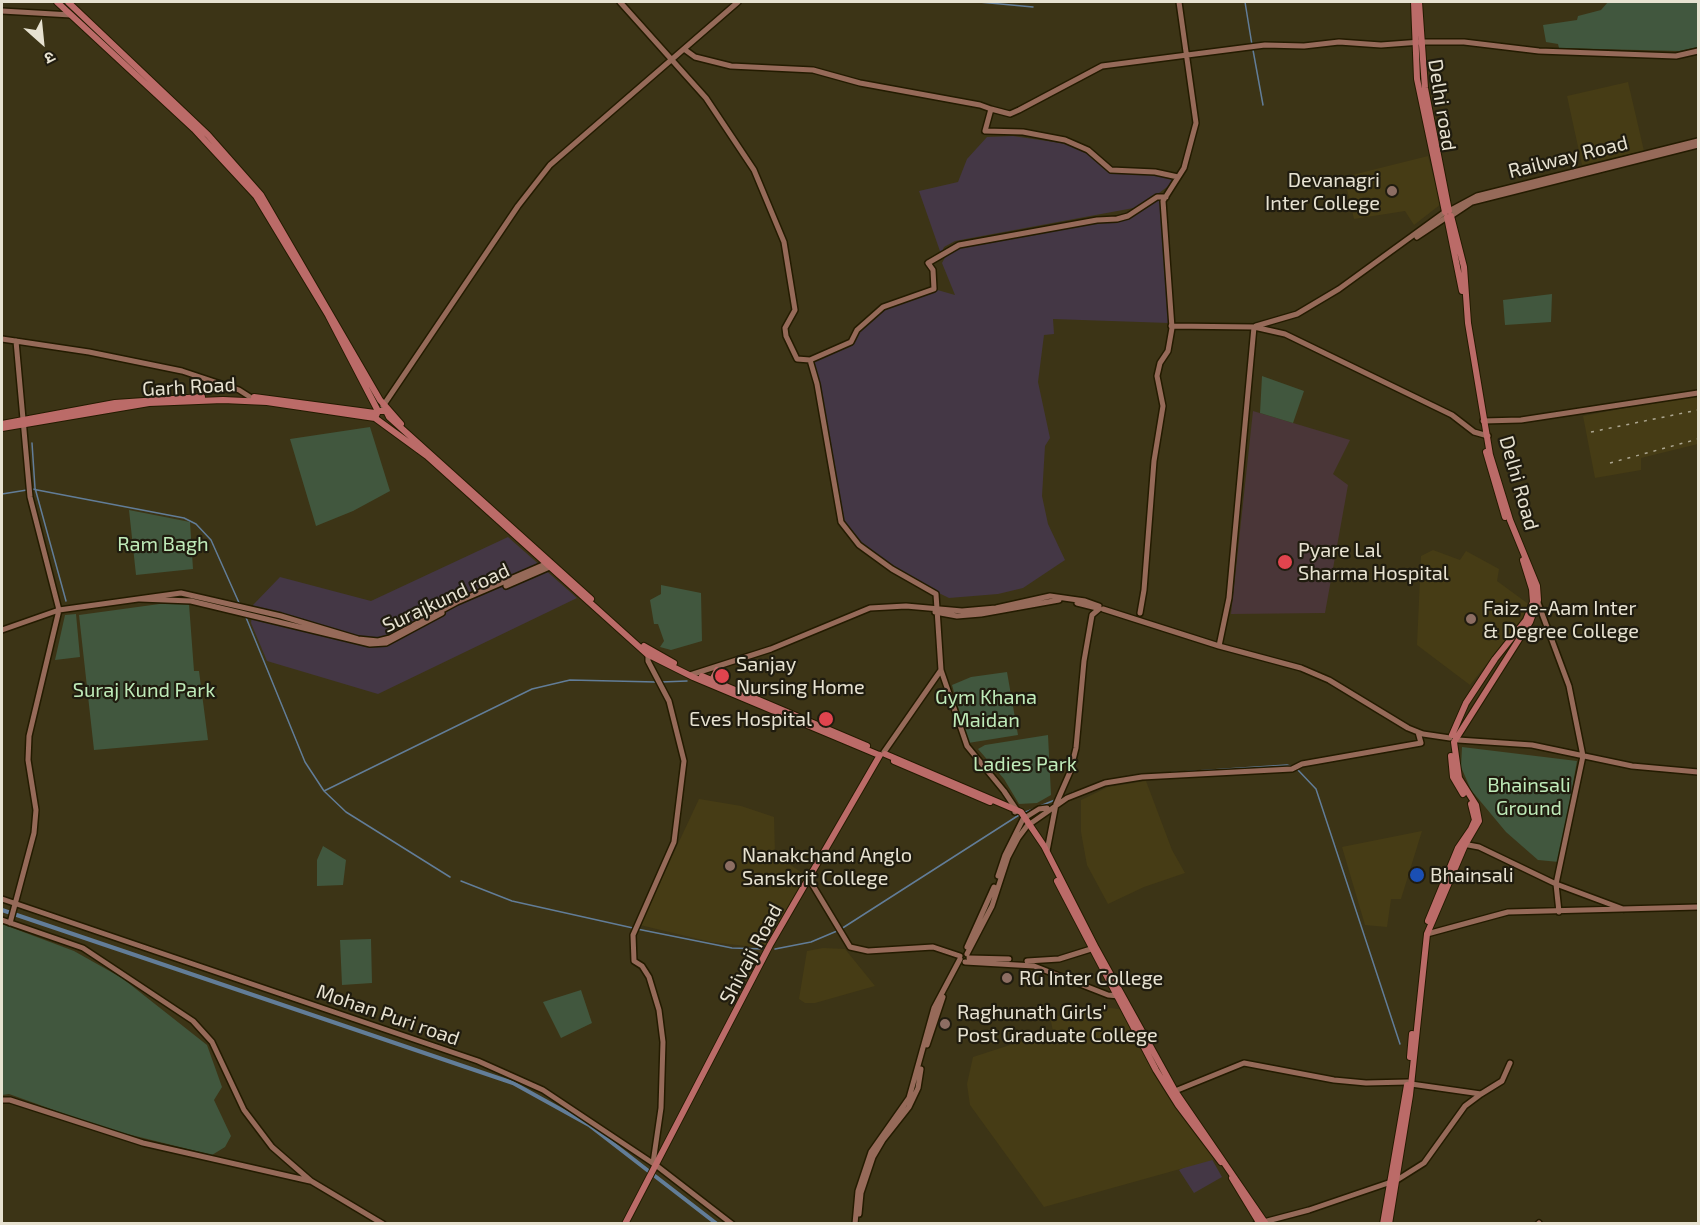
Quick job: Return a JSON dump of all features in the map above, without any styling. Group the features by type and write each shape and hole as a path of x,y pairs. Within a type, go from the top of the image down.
{"main road":[{"path":"57,2 219,151"},
{"path":"68,2 219,151 256,196 338,328 378,414 648,652 694,675 882,754"},
{"name":"Delhi road","path":"1414,2 1419,42"},
{"name":"Delhi Road","path":"1419,2 1419,42 1425,88 1448,213 1450,237 1462,291 1467,344 1484,421"},
{"name":"Delhi Road","path":"1448,213 1464,267 1468,323 1498,498 1536,601"},
{"name":"Garh Road","path":"2,426 161,400 250,399 378,414"},
{"path":"378,414 386,411 478,500"},
{"name":"Delhi Road","path":"1493,472 1537,586 1536,601"},
{"path":"1454,739 1530,622 1536,601"},
{"path":"1409,1083 1424,933 1475,820 1474,811 1453,777 1454,739 1466,703 1495,659 1526,620 1536,601"},
{"path":"712,680 717,670"},
{"path":"694,675 712,680 1022,817 1047,853 1174,1099 1226,1169 1261,1223"},
{"name":"Shivaji Road","path":"627,1224 655,1166 769,952 882,754"},
{"path":"1022,817 1091,949 1175,1090 1261,1223"},
{"path":"1389,1224 1427,934 1463,844"},
{"path":"1383,1224 1394,1180"}],"street":[{"path":"620,2 706,98 754,170 784,242 795,310 785,328 786,336 797,359 810,360 850,342 857,330 883,307 934,289 933,270 928,263 959,244 1097,220 1118,219 1128,216 1157,198 1166,196"},
{"path":"378,414 514,212 550,165 738,2"},
{"path":"1140,613 1144,590 1154,461 1163,405 1157,376 1160,363 1168,351 1171,326 1164,213 1166,196 1184,168 1196,123 1179,2"},
{"path":"2,11 71,15 77,10"},
{"path":"684,49 695,57 731,66 813,70 860,83 1010,114 1101,66 1252,47 1339,42 1380,45 1464,42 1539,51 1676,56 1698,51"},
{"path":"991,109 985,131 1023,132 1065,140 1088,150 1111,170 1155,172 1178,177"},
{"path":"1254,327 1297,314 1339,289 1448,213 1472,202 1582,171 1698,143"},
{"path":"1171,326 1254,327 1285,334 1452,415 1474,432 1486,436"},
{"path":"1219,646 1229,598 1254,327"},
{"path":"2,339 89,352 182,371 239,390 250,399"},
{"path":"11,921 34,833 36,810 28,760 29,736 59,610 29,491 16,340"},
{"path":"810,360 823,411 841,522 859,545 892,569 936,594 941,670 967,746 1022,817"},
{"path":"1484,421 1521,420 1698,393"},
{"name":"Surajkund road","path":"59,610 140,599 182,599 243,610 361,643 379,645 485,592 550,565"},
{"path":"694,675 771,649 870,608 938,610 957,613 1001,612 1049,600 1063,600 1100,608 1219,646 1301,668 1329,680 1418,732 1454,739 1524,744 1632,766 1698,772"},
{"path":"1536,601 1569,686 1578,718 1583,756 1556,884 1559,912"},
{"path":"1047,853 1056,804 1070,772 1076,748 1084,661 1092,615 1100,608"},
{"path":"694,675 762,655 870,612 897,609 938,610"},
{"path":"2,630 59,610"},
{"path":"648,652 669,701 684,761 674,842 634,929 632,954 634,961 642,966 649,977 659,1010 663,1042 655,1166"},
{"path":"882,754 941,670"},
{"path":"857,1224 858,1191 871,1152 909,1098 934,1008 992,906 1022,817 1039,809 1049,808 1105,783 1142,777 1292,769 1421,743 1418,732"},
{"path":"1471,833 1479,847"},
{"path":"1463,844 1479,847 1556,884 1627,911"},
{"path":"810,879 850,947 868,951 933,947 964,958 1034,966 1119,996"},
{"name":"Mohan Puri road","path":"2,899 15,906 478,1061 543,1090 655,1166 732,1224"},
{"path":"1427,934 1508,912 1627,911 1698,907"},
{"path":"2,920 11,921 83,948 193,1022 212,1042 244,1110 272,1147 311,1181 383,1224"},
{"path":"964,958 1036,962 1077,955 1091,949"},
{"path":"1175,1090 1244,1063 1334,1080 1409,1083 1481,1094"},
{"path":"1261,1223 1309,1210 1394,1180 1424,1163 1465,1106 1502,1081 1510,1063"},
{"path":"2,1100 10,1100 143,1143 311,1181"}],"shaded area":[{"path":"1628,82 1644,151 1582,165 1567,96"},
{"path":"1013,136 1081,146 1109,171 1153,172 1176,177 1174,182 1148,201 1166,196 1160,203 1169,323 1053,319 1054,334 1044,335 1038,382 1050,438 1045,446 1042,496 1048,524 1065,560 1023,588 998,594 949,598 904,576 874,556 841,522 832,462 810,360 850,342 857,330 879,310 934,289 955,295 942,263 949,250 959,245 1117,219 1139,207 955,241 944,247 941,254 919,191 958,182 967,159 987,137"},
{"name":"Devanagri Inter College","path":"1428,156 1441,204 1414,225 1405,211 1354,219 1344,177"},
{"path":"1698,396 1698,444 1641,458 1641,470 1595,478 1583,416"},
{"name":"Pyare Lal Sharma Hospital","path":"1253,411 1350,440 1333,474 1348,485 1325,613 1231,614"},
{"path":"508,537 577,598 378,694 267,661 251,623 253,605 280,577 371,601"},
{"name":"Faiz-e-Aam Inter & Degree College","path":"1433,550 1460,560 1466,551 1499,569 1497,581 1527,603 1527,611 1516,627 1470,685 1417,645 1421,556"},
{"path":"1146,781 1172,850 1185,873 1144,887 1108,904 1087,865 1081,832 1081,800 1108,787"},
{"name":"Nanakchand Anglo Sanskrit College","path":"699,799 741,806 774,817 775,854 809,878 769,945 746,946 711,942 640,925"},
{"path":"1422,831 1401,899 1391,899 1387,927 1365,925 1342,847"},
{"path":"823,948 845,949 875,986 815,1003 805,1003 799,999 807,951"},
{"path":"1111,1008 1125,1010 1216,1159 1044,1207 970,1105 967,1084 973,1057 1053,1031 1050,1017"},
{"path":"1209,1154 1222,1177 1194,1193 1179,1170"}],"green space":[{"path":"1608,2 1698,2 1698,47 1679,51 1559,48 1558,44 1546,42 1543,25 1577,20 1578,16 1601,10"},
{"path":"1552,294 1551,322 1505,325 1503,300"},
{"path":"1262,376 1304,391 1293,423 1260,413"},
{"path":"370,427 390,491 353,511 316,526 290,439"},
{"name":"Ram Bagh","path":"129,510 190,522 193,569 136,575"},
{"path":"661,585 701,593 702,641 671,650 660,647 664,641 658,624 654,624 650,600 661,594"},
{"name":"Suraj Kund Park","path":"174,602 189,604 194,671 199,671 208,740 94,750 79,615"},
{"path":"76,614 80,657 55,660 65,615"},
{"name":"Gym Khana Maidan","path":"1007,672 1018,735 968,743 952,685 971,677"},
{"name":"Ladies Park","path":"1048,735 1051,795 1037,803 1019,804 1004,779 978,749 985,745"},
{"name":"Bhainsali Ground","path":"1462,747 1577,761 1559,862 1538,860 1506,832 1471,790 1461,767"},
{"path":"323,846 346,860 343,885 317,886 317,860"},
{"path":"2,924 74,951 122,978 207,1045 222,1087 214,1100 231,1136 225,1147 212,1155 107,1129 9,1094 2,1095"},
{"path":"371,939 372,983 342,985 340,940"},
{"path":"581,990 592,1023 561,1038 543,1002"}],"waterway":[{"path":"979,2 1033,7"},
{"path":"1245,2 1252,45"},
{"path":"1253,50 1263,105"},
{"path":"32,443 35,488 66,601"},
{"path":"32,489 184,518 196,524 211,540 240,605"},
{"path":"2,494 27,490"},
{"path":"245,615 305,762 324,791 346,812 450,877"},
{"path":"324,791 532,689 570,680 656,682"},
{"path":"661,682 687,681"},
{"path":"1166,773 1287,765 1293,767"},
{"path":"1297,769 1316,789 1400,1044"},
{"path":"1125,777 1144,774"},
{"path":"1062,797 1074,792"},
{"path":"1040,806 1055,800"},
{"path":"1023,813 1036,808"},
{"path":"841,929 1019,815"},
{"path":"461,881 512,901 633,928"},
{"path":"2,910 513,1083 589,1125 717,1224"},
{"path":"637,929 732,948 764,949"},
{"path":"775,949 811,942 837,931"}],"railway":[{"path":"1591,432 1698,410"},
{"path":"1610,463 1698,439"}],"place":[{"name":"Devanagri Inter College","path":"1392,191"},
{"name":"Pyare Lal Sharma Hospital","path":"1285,562"},
{"name":"Faiz-e-Aam Inter & Degree College","path":"1471,619"},
{"name":"Sanjay Nursing Home","path":"722,676"},
{"name":"Eves Hospital","path":"826,719"},
{"name":"Nanakchand Anglo Sanskrit College","path":"730,866"},
{"name":"Bhainsali","path":"1417,875"},
{"name":"RG Inter College","path":"1007,978"},
{"name":"Raghunath Girls' Post Graduate College","path":"945,1024"}]}
